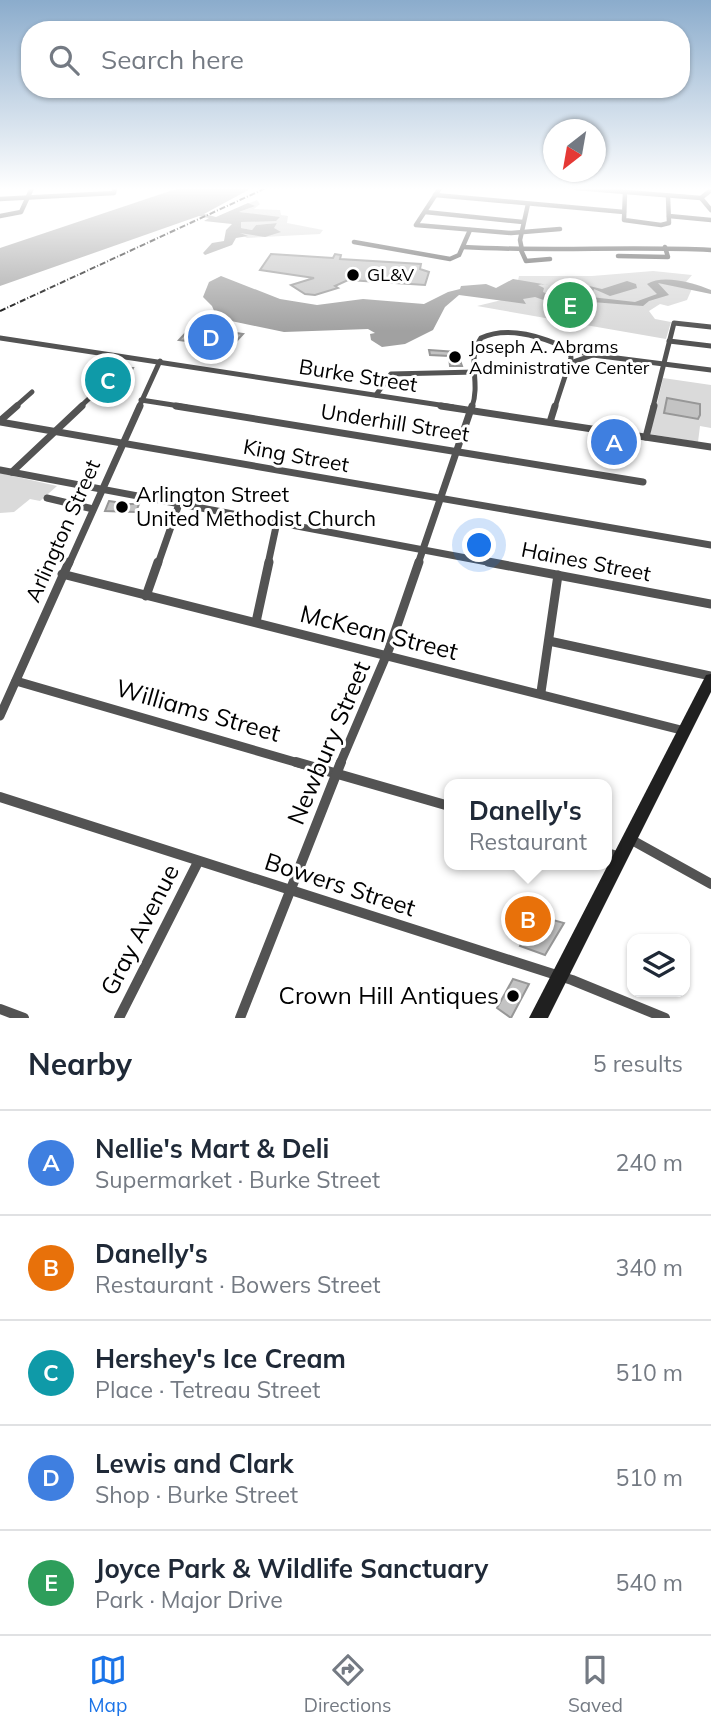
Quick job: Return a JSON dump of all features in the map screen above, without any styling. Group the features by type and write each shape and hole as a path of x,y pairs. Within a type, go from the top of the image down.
{"street":[{"path":"354,242 454,258 468,236"},
{"path":"521,236 526,261 550,259"},
{"path":"463,247 522,250 665,247 711,250"},
{"path":"618,256 668,257 665,247"},
{"path":"646,437 675,322 711,327"},
{"name":"Newbury Street","path":"240,1018 336,773 386,655 477,392 475,347 482,340 495,335 535,335 570,350"},
{"name":"Burke Street","path":"0,338 711,447"},
{"path":"669,341 711,346"},
{"path":"550,422 570,363 570,350 711,370"},
{"path":"570,363 593,355"},
{"name":"Arlington Street","path":"0,716 160,361"},
{"path":"376,395 391,374 476,372"},
{"path":"0,421 32,392"},
{"path":"12,472 95,393"},
{"name":"Underhill Street","path":"141,400 643,482"},
{"name":"King Street","path":"0,421 711,545"},
{"name":"Haines Street","path":"0,470 711,604"},
{"path":"47,498 93,509"},
{"path":"146,596 179,503"},
{"path":"256,622 277,522"},
{"name":"McKean Street","path":"62,575 541,692 685,731"},
{"path":"541,692 558,575"},
{"path":"549,641 711,677 630,839 614,855"},
{"name":"Williams Street","path":"16,681 444,805"},
{"name":"Bowers Street","path":"0,797 539,971 560,975 665,1018"},
{"path":"630,839 711,884"},
{"name":"Gray Avenue","path":"119,1018 198,862"},
{"path":"538,1018 607,870"},
{"path":"1,1012 24,1018"}],"shaded area":[{"path":"37,236 144,236 0,286 0,248"},
{"path":"225,236 248,236 236,238 232,245 205,255 203,253 212,243 224,241"},
{"path":"243,236 293,236 247,238"},
{"path":"653,271 692,275 686,282 694,284 687,300 668,306 660,304 649,311 655,319 671,322 666,339 477,306 514,297 519,276 592,276"},
{"path":"221,276 280,299 317,305 363,299 424,304 460,289 461,286 486,284 496,288 513,279 543,284 538,285 544,288 543,292 570,303 589,297 589,291 584,288 583,291 558,287 572,289 585,285 602,289 627,281 636,284 637,288 610,296 594,289 591,297 635,302 657,294 647,284 670,280 704,287 711,290 711,294 658,283 669,295 649,301 643,306 592,302 568,311 555,308 552,303 535,297 523,299 526,304 459,295 445,307 433,330 405,344 382,347 371,340 370,334 375,333 368,329 284,332 217,318 212,306 203,297 209,282"},
{"path":"663,378 711,385 711,428 700,426 698,442 650,434"},
{"path":"0,473 57,486 40,501 30,499 14,512 0,513"}],"building":[{"name":"GL&V","path":"271,254 333,258 335,254 341,255 340,259 421,264 420,269 429,272 425,285 348,280 335,286 338,288 315,295 305,294 291,285 314,278 260,270"},
{"path":"195,323 211,325 208,329 243,334 231,347 179,340"},
{"name":"Joseph A. Abrams Administrative Center","path":"429,350 457,352 462,366 450,366 449,356 430,355"},
{"path":"109,363 127,364 124,368 133,368 130,374 122,374 114,389 93,386"},
{"path":"667,398 700,404 698,419 664,413"},
{"name":"Arlington Street United Methodist Church","path":"109,501 139,504 136,512 105,511"},
{"path":"508,904 515,906 514,913 527,917 528,913 564,923 545,955 520,946 529,929 506,922"},
{"name":"Crown Hill Antiques","path":"513,979 529,984 511,1018 497,1008"}],"railway":[{"path":"0,311 163,236"}],"place":[{"name":"GL&V","path":"353,275"},
{"name":"Joyce Park & Wildlife Sanctuary","path":"570,305"},
{"name":"Lewis and Clark","path":"211,337"},
{"name":"Joseph A. Abrams Administrative Center","path":"455,357"},
{"name":"Hershey's Ice Cream","path":"108,380"},
{"name":"Nellie's Mart & Deli","path":"614,442"},
{"name":"Arlington Street United Methodist Church","path":"122,507"},
{"name":"Danelly's","path":"528,919"},
{"name":"Crown Hill Antiques","path":"513,996"}]}
